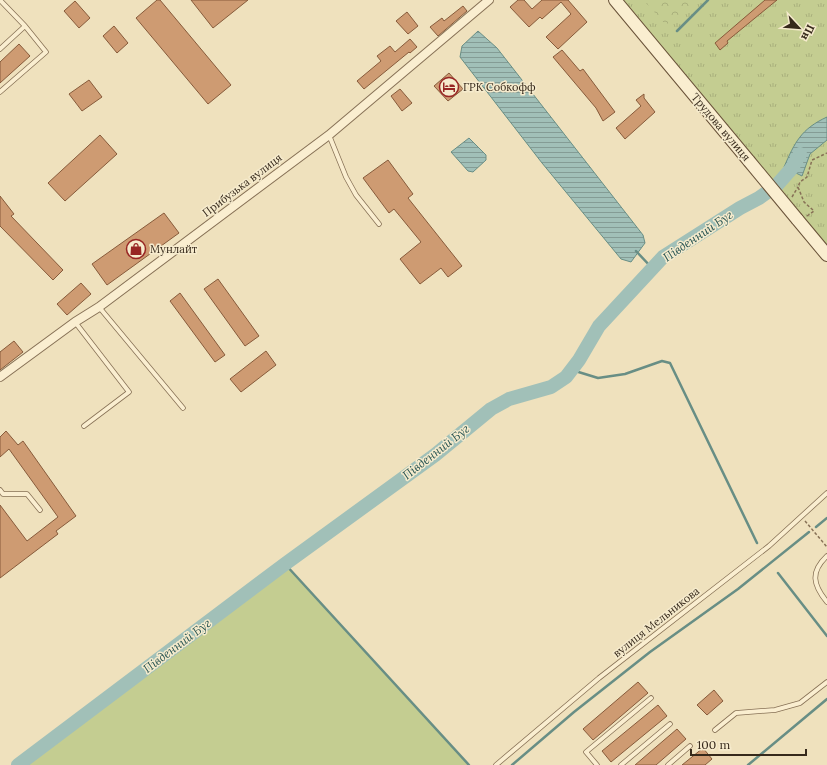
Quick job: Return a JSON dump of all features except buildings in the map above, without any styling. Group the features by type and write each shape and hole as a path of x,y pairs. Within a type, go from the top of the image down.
{"main road":[{"name":"Трудова вулиця","path":"615,0 749,161 801,218 827,255"}],"street":[{"name":"Прибузька вулиця","path":"0,377 75,322 99,307 329,135 489,0"}],"lane":[{"path":"0,0 25,26 46,52 0,92"},
{"path":"0,49 25,26"},
{"path":"329,135 346,177 356,195 379,224"},
{"path":"99,307 183,408"},
{"path":"75,322 129,392 84,426"},
{"path":"0,490 3,494 27,494 40,510"},
{"name":"вулиця Мельникова","path":"496,765 599,678 769,546 827,493"},
{"path":"827,556 818,565 814,574 815,580 827,602"},
{"path":"715,730 736,713 775,710 800,703 827,682"},
{"path":"597,765 586,752 652,698"},
{"path":"621,765 670,724"},
{"path":"668,765 690,746"}],"path":[{"path":"801,218 814,211 804,202 798,187 800,182 807,177 812,160 827,153"},
{"path":"802,516 827,547"}],"green space":[{"path":"619,0 827,0 827,250"},
{"path":"650,0 696,0 666,25 646,3"},
{"path":"285,564 469,765 18,765"}],"water":[{"path":"478,31 497,48 643,235 645,243 631,262 621,259 542,163 460,57 462,46"},
{"path":"827,117 827,140 810,154 802,176 784,167 800,137 811,126"},
{"path":"469,138 486,155 486,160 473,172 468,171 451,152"}],"waterway":[{"path":"677,31 708,0"},
{"name":"Південний Буг","path":"18,765 285,564 435,455 491,409 509,399 551,387 566,377 579,360 599,326 663,257 740,208 759,198 777,185 792,168 800,154"},
{"path":"636,251 652,268"},
{"path":"572,370 598,378 625,374 662,361 670,363 757,543"},
{"path":"816,527 827,518"},
{"path":"512,765 574,712 650,652 738,589 809,532"},
{"path":"285,564 469,765"},
{"path":"778,573 827,636"},
{"path":"748,765 827,699"}],"place":[{"name":"ГРК Собкофф","path":"449,87"},
{"name":"Мунлайт","path":"136,249"}]}
